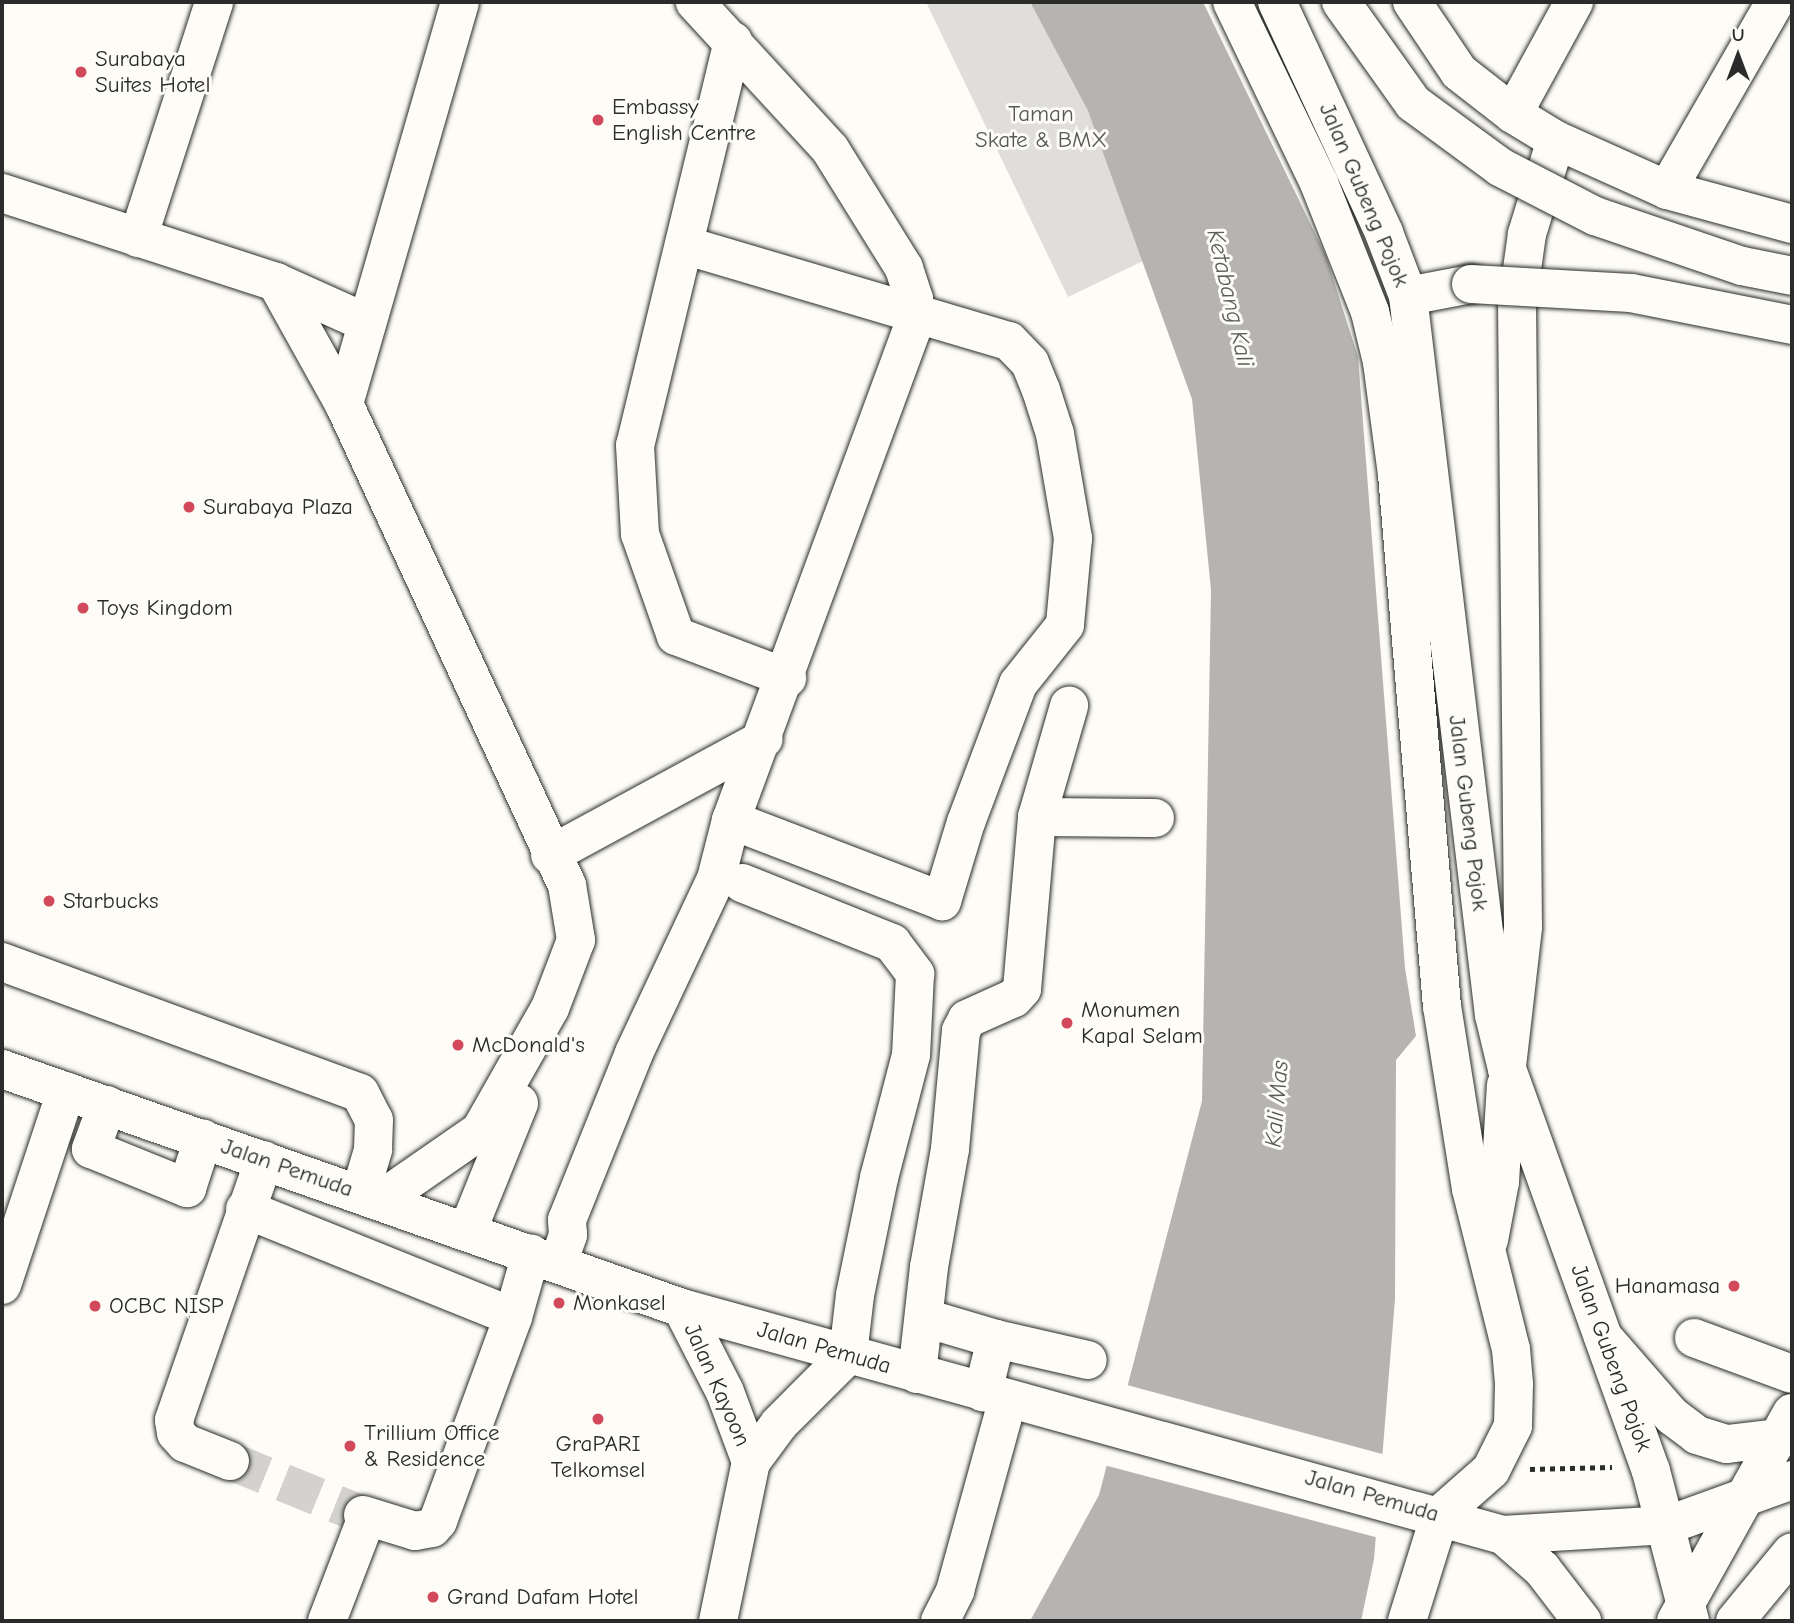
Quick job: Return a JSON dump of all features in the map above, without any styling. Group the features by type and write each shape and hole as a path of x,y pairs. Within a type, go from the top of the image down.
{"main road":[{"path":"138,238 215,2"},
{"path":"344,404 460,2"},
{"path":"327,1621 365,1516 415,1531 432,1528 438,1521 513,1317 567,1220 634,1053 642,1042 716,879 731,820 787,678 912,329 914,313 904,268 892,243 830,149 733,40 695,2"},
{"name":"Jalan Gubeng Pojok","path":"1232,2 1319,183 1370,312 1382,362 1397,474 1442,1006 1471,1189 1511,1349 1514,1384 1513,1426 1491,1470 1440,1515"},
{"name":"Jalan Gubeng Pojok","path":"1277,2 1384,233 1408,296 1467,815 1494,1015 1507,1069 1651,1471 1668,1525 1684,1615"},
{"path":"1341,2 1413,103 1500,167 1607,220 1742,266 1792,276"},
{"path":"1412,2 1459,72 1513,114 1556,140 1667,190 1792,224"},
{"path":"1513,114 1574,2"},
{"path":"1667,190 1775,2"},
{"path":"733,40 635,444 640,534 676,636 787,678"},
{"path":"1487,1249 1500,1182 1507,1069 1523,927 1517,305 1527,234 1556,140"},
{"path":"2,193 276,282 367,323"},
{"path":"684,245 1009,341 1030,363 1055,434 1073,537 1065,625 1018,684 966,822 942,901 731,820"},
{"path":"276,282 344,404 550,855 567,885 576,940 550,1008 480,1131 369,1197"},
{"path":"1408,296 1471,284 1631,293 1792,325"},
{"path":"918,1374 961,1031 967,1019 1014,998 1022,989 1037,817 1069,706"},
{"path":"550,855 764,739"},
{"path":"1037,817 1155,818"},
{"path":"742,883 892,943 915,974 911,1055 879,1178 855,1295 848,1355"},
{"path":"2,962 359,1093 374,1119 369,1197"},
{"path":"467,1232 547,1030 550,1008"},
{"name":"Jalan Pemuda","path":"2,1069 467,1232 552,1251 681,1308 1388,1500 1503,1535 1668,1525 1792,1480"},
{"path":"2,1285 66,1091"},
{"path":"107,1105 91,1149 187,1188 203,1139"},
{"path":"230,1461 185,1443 176,1433 174,1420 264,1160"},
{"path":"245,1209 513,1317"},
{"name":"Jalan Kayoon","path":"681,1308 725,1392 751,1462"},
{"path":"925,1318 996,1339 1088,1360"},
{"path":"1603,1337 1672,1416 1697,1435 1727,1444 1785,1426"},
{"path":"1694,1338 1792,1374"},
{"path":"940,1621 959,1578 995,1395 996,1339"},
{"name":"Jalan Kayoon","path":"718,1621 751,1462 779,1424 848,1355"},
{"path":"1684,1615 1785,1426"},
{"path":"1407,1621 1440,1515"},
{"path":"1503,1535 1542,1569 1582,1621"},
{"path":"1735,1621 1792,1552"}],"path":[{"path":"1491,1470 1604,1466 1651,1471"}],"green space":[{"name":"Taman Skate & BMX","path":"926,2 1030,2 1088,111 1145,260 1068,297"}],"water":[{"path":"1030,2 1203,2 1326,256 1358,357 1405,968 1416,1036 1396,1060 1395,1299 1374,1559 1361,1621 1030,1621 1099,1495 1202,1101 1211,590 1192,399 1088,111"}],"pier":[{"path":"1127,1385 1386,1455 1379,1538 1104,1465"}],"tunnel":[{"path":"230,1461 363,1515"}],"place":[{"name":"Surabaya Suites Hotel","path":"81,72"},
{"name":"Embassy English Centre","path":"598,120"},
{"name":"Surabaya Plaza","path":"189,507"},
{"name":"Toys Kingdom","path":"83,608"},
{"name":"Starbucks","path":"49,901"},
{"name":"Monumen Kapal Selam","path":"1067,1023"},
{"name":"McDonald's","path":"458,1045"},
{"name":"Hanamasa","path":"1734,1286"},
{"name":"Monkasel","path":"559,1303"},
{"name":"OCBC NISP","path":"95,1306"},
{"name":"GraPARI Telkomsel","path":"598,1419"},
{"name":"Trillium Office & Residence","path":"350,1446"},
{"name":"Grand Dafam Hotel","path":"433,1597"}],"water label":[{"name":"Ketabang Kali","path":"1230,298"},
{"name":"Kali Mas","path":"1277,1104"}]}
